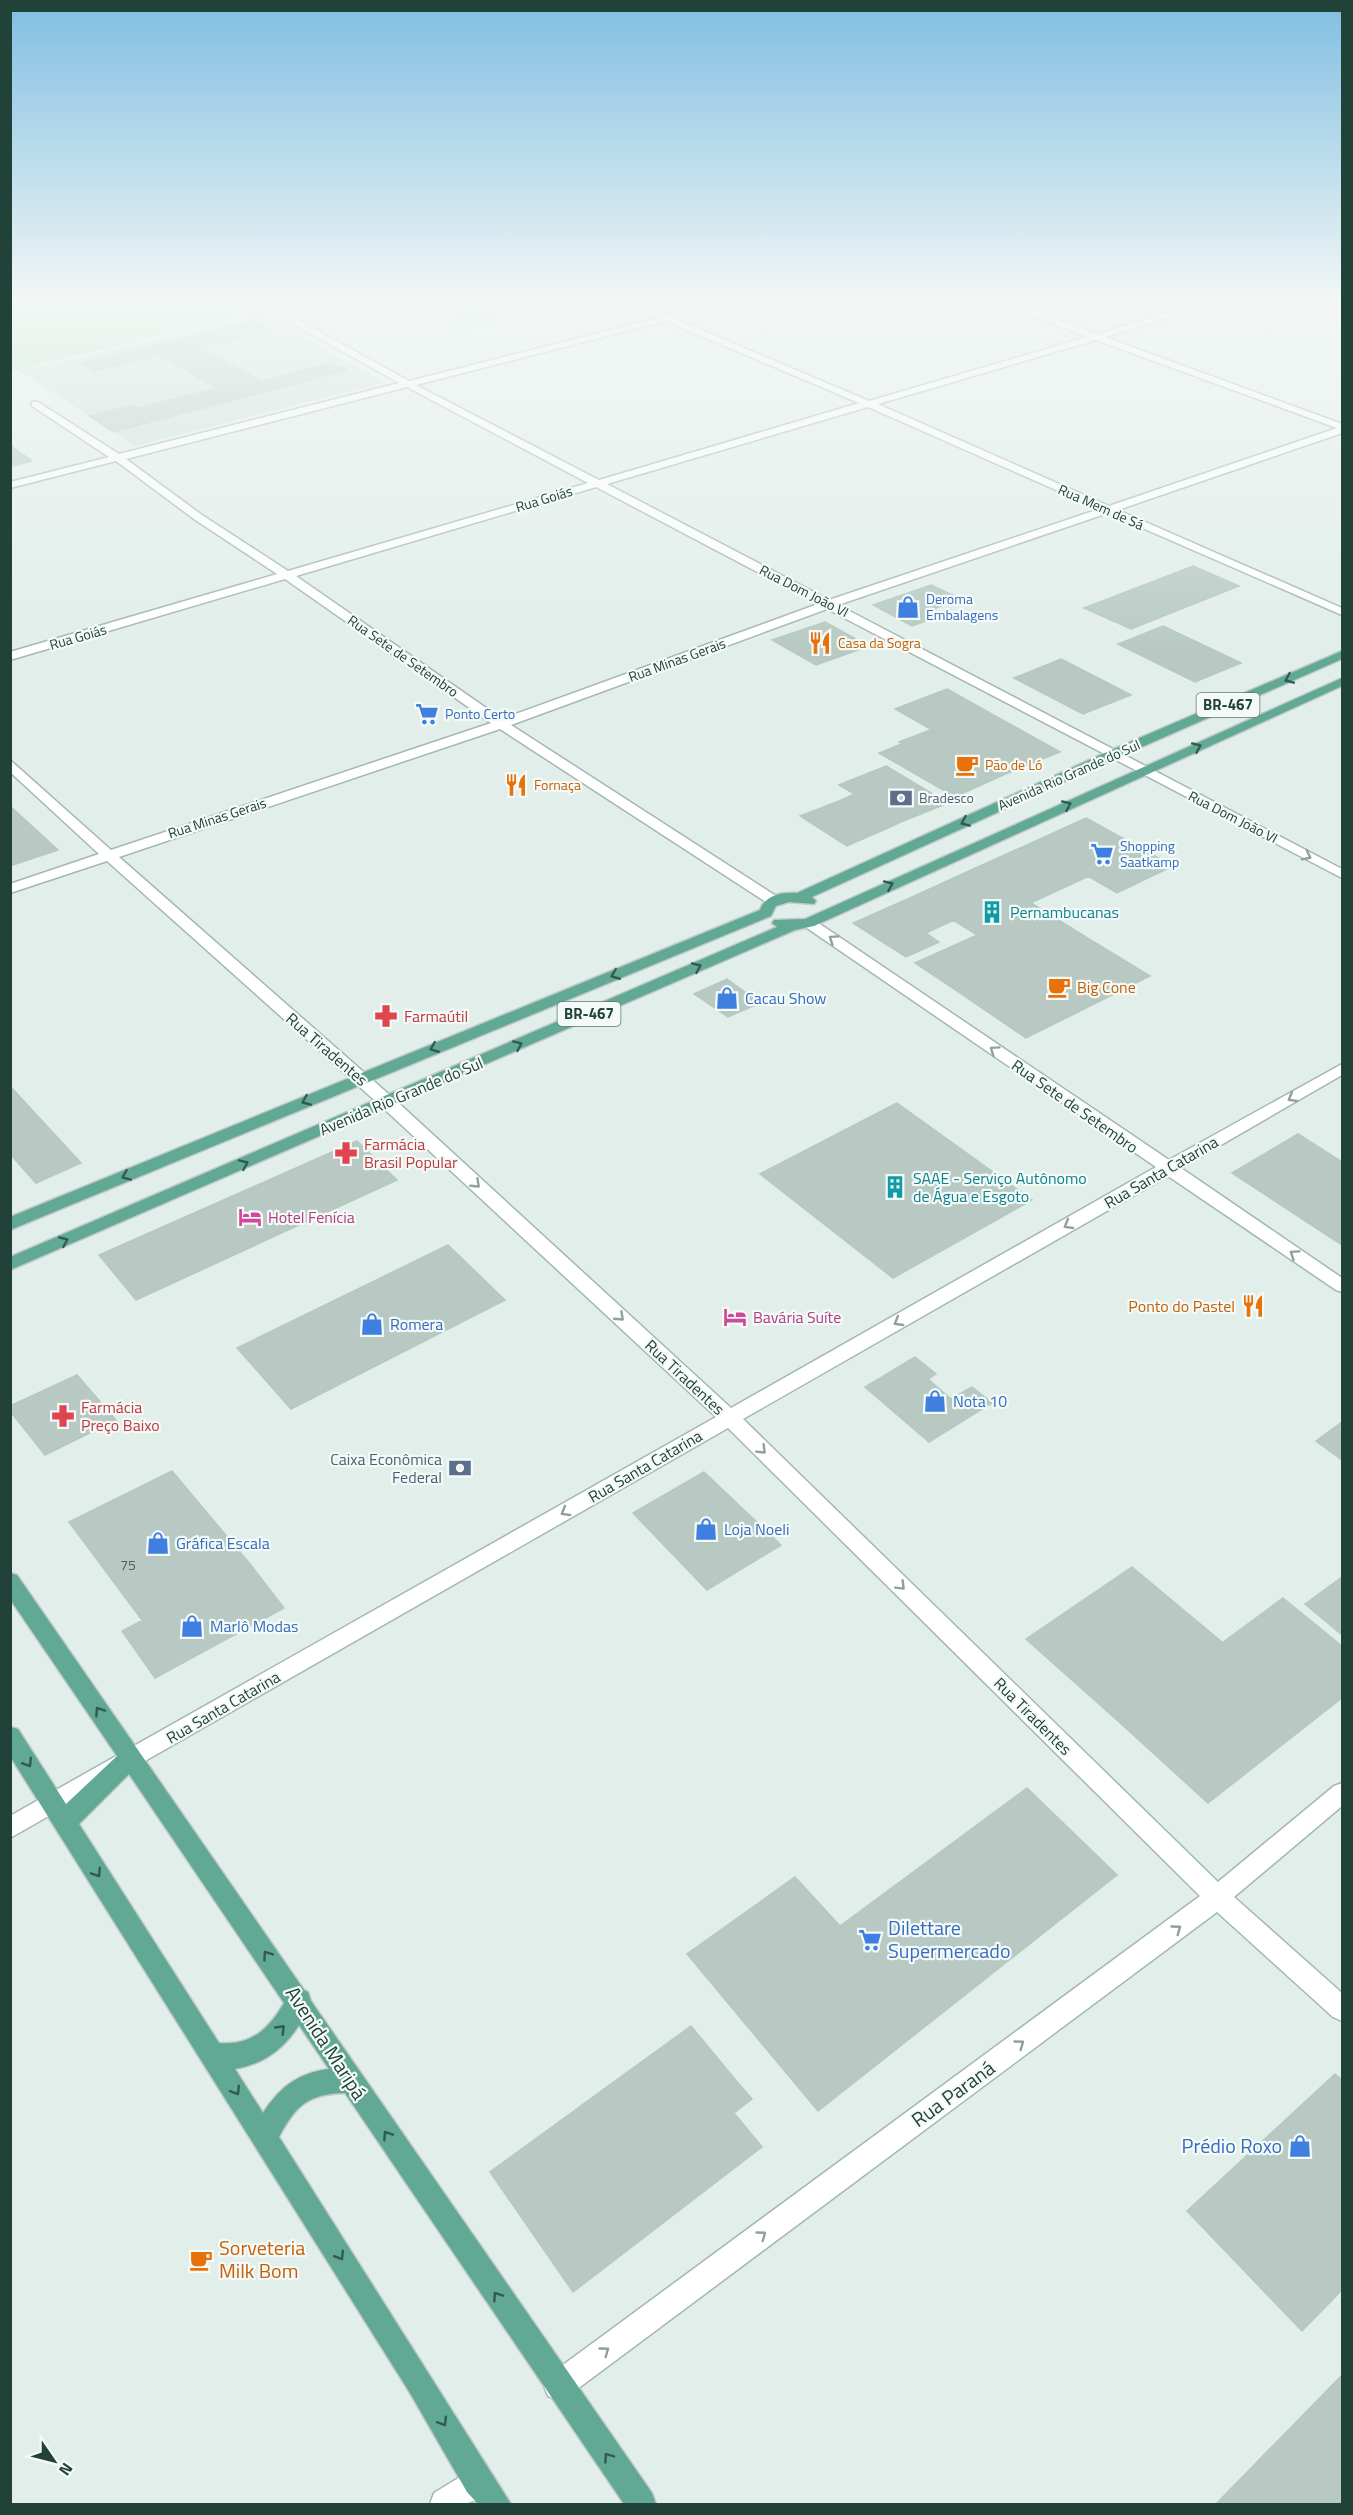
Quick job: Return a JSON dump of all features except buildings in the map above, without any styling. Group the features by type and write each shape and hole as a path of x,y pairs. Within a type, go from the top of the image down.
{"main road":[{"name":"Avenida Rio Grande do Sul","path":"10,1224 770,907 798,898 1114,754 1342,656"},
{"name":"Avenida Rio Grande do Sul","path":"10,1264 791,926 813,920 1342,682"},
{"path":"798,898 815,905 813,920"},
{"path":"770,907 775,922 791,926"},
{"name":"Avenida Maripá","path":"10,1581 129,1761 299,2000 350,2080 641,2505"},
{"path":"10,1736 214,2055 420,2383 478,2481 496,2505"},
{"path":"60,1814 74,1812 129,1761"},
{"path":"214,2055 240,2056 269,2042 289,2022 299,2000"},
{"path":"264,2137 283,2103 302,2088 325,2080 350,2080"}],"street":[{"name":"Rua Sete de Setembro","path":"59,419 117,457 198,518 287,575 770,907"},
{"path":"10,485 267,419"},
{"name":"Rua Dom João VI","path":"475,419 1342,874"},
{"name":"Rua Goiás","path":"10,656 816,419"},
{"name":"Rua Mem de Sá","path":"903,419 1342,612"},
{"path":"1319,419 1342,428"},
{"name":"Rua Minas Gerais","path":"10,889 106,854 501,724 829,604 1342,428"},
{"name":"Rua Tiradentes","path":"10,764 106,854 387,1102 729,1418 1218,1898 1342,2009"},
{"name":"Rua Sete de Setembro","path":"813,920 1167,1170 1342,1286"},
{"name":"Rua Santa Catarina","path":"129,1761 1342,1069"},
{"name":"Rua Paraná","path":"558,2386 1218,1898 1342,1793"},
{"path":"10,1828 60,1814"},
{"path":"445,2505 478,2481"}],"shaded area":[{"path":"94,419 239,419 135,446"}],"place":[{"name":"Deroma Embalagens","path":"908,607"},
{"name":"Casa da Sogra","path":"820,643"},
{"name":"Ponto Certo","path":"427,714"},
{"name":"Pão de Ló","path":"967,765"},
{"name":"Fornaça","path":"516,785"},
{"name":"Bradesco","path":"901,798"},
{"name":"Shopping Saatkamp","path":"1102,854"},
{"name":"Pernambucanas","path":"992,912"},
{"name":"Big Cone","path":"1059,987"},
{"name":"Cacau Show","path":"727,998"},
{"name":"Farmaútil","path":"386,1016"},
{"name":"Farmácia Brasil Popular","path":"346,1153"},
{"name":"SAAE - Serviço Autônomo de Água e Esgoto","path":"895,1187"},
{"name":"Hotel Fenícia","path":"250,1217"},
{"name":"Ponto do Pastel","path":"1253,1306"},
{"name":"Bavária Suíte","path":"735,1317"},
{"name":"Romera","path":"372,1324"},
{"name":"Nota 10","path":"935,1401"},
{"name":"Farmácia Preço Baixo","path":"63,1416"},
{"name":"Caixa Econômica Federal","path":"460,1468"},
{"name":"Loja Noeli","path":"706,1529"},
{"name":"Gráfica Escala","path":"158,1543"},
{"name":"Marlô Modas","path":"192,1626"},
{"name":"Dilettare Supermercado","path":"870,1940"},
{"name":"Prédio Roxo","path":"1300,2146"},
{"name":"Sorveteria Milk Bom","path":"201,2260"}]}
